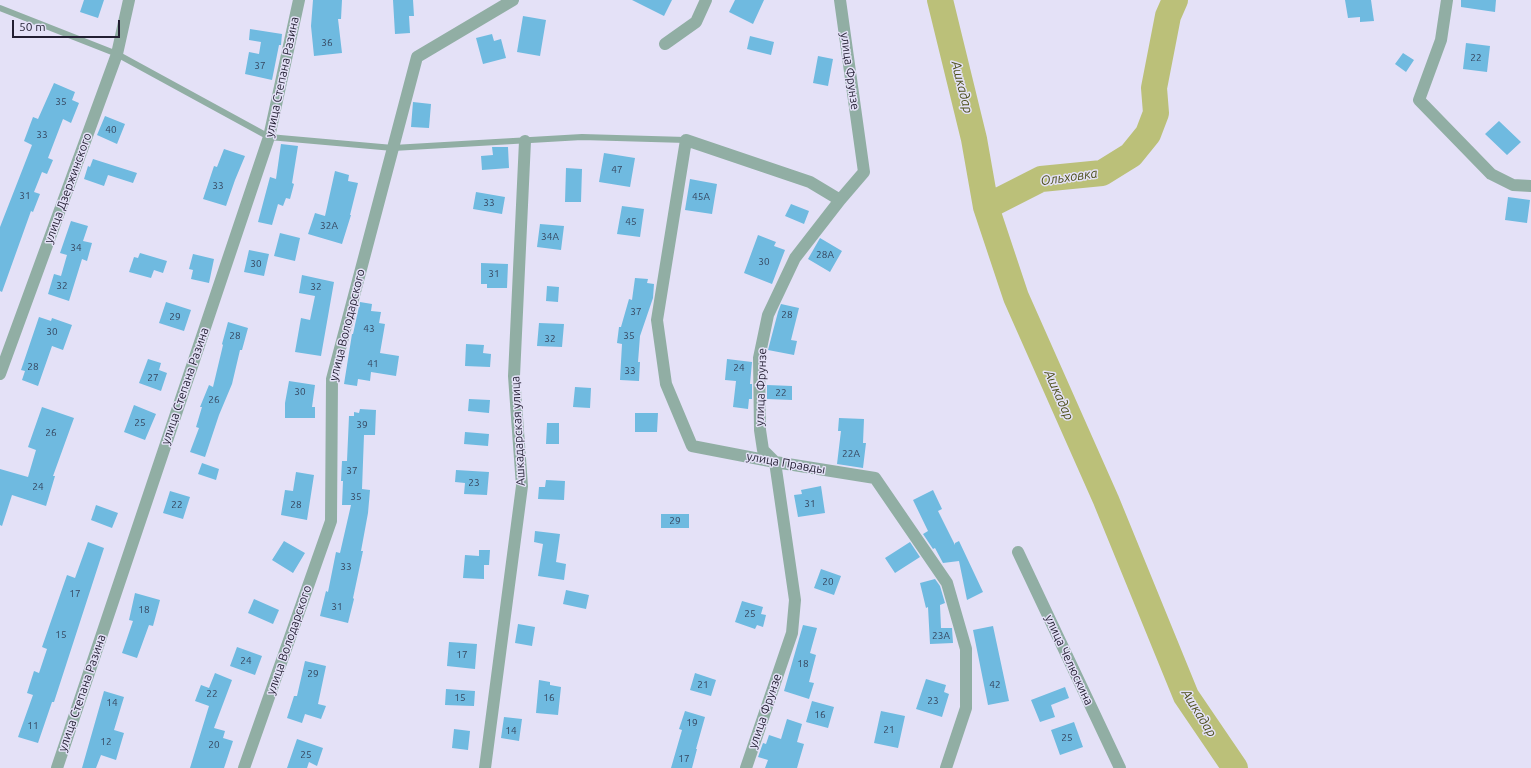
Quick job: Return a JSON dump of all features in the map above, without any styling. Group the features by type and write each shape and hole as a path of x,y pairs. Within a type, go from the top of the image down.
{"street":[{"name":"улица Дзержинского","path":"0,374 117,54 129,0"},
{"name":"улица Степана Разина","path":"57,768 269,137 299,0"},
{"name":"улица Володарского","path":"244,768 331,520 332,379 417,57 513,0"},
{"path":"665,44 696,22 706,0"},
{"name":"улица Фрунзе","path":"746,768 792,633 795,600 775,462 763,450 760,430 760,358 768,315 795,258 864,172 840,0"},
{"path":"1447,0 1441,40 1419,100 1491,174 1513,184 1531,186"},
{"path":"686,140 810,182 840,200"},
{"name":"улица Правды","path":"686,140 657,320 666,384 692,446 775,462 875,478 947,583 966,648 966,708 946,768"},
{"name":"Ашкадарская улица","path":"485,768 522,486 514,376 525,141"},
{"name":"улица Челюскина","path":"1018,552 1120,768"}],"lane":[{"path":"0,8 117,54 269,137 393,148 582,137 686,140"}],"building":[{"path":"84,0 104,0 98,18 80,12"},
{"path":"313,0 342,0 341,19 338,19 342,53 314,56 311,26"},
{"path":"393,0 413,0 414,16 409,16 410,33 395,34"},
{"path":"632,0 672,0 664,16"},
{"path":"735,0 764,0 753,24 729,12"},
{"path":"1345,0 1371,0 1374,21 1360,22 1360,17 1348,18"},
{"path":"1461,0 1496,0 1495,12 1461,7"},
{"path":"523,16 546,20 540,56 517,52"},
{"path":"250,29 282,34 281,45 279,45 272,80 245,74 249,52 259,54 261,42 249,40"},
{"path":"492,34 494,41 501,39 506,58 483,64 476,38"},
{"path":"750,36 774,42 771,55 747,49"},
{"path":"1466,43 1490,46 1487,72 1463,69"},
{"path":"1403,53 1414,60 1406,72 1395,64"},
{"path":"818,56 833,59 828,86 813,83"},
{"path":"54,83 75,92 72,100 79,103 71,123 63,119 48,158 53,160 47,174 42,172 34,192 40,194 33,212 31,211 2,292 0,291 0,227 32,145 24,141 33,117 38,119"},
{"path":"413,102 431,104 429,128 411,127"},
{"path":"105,116 125,124 117,144 97,135"},
{"path":"1499,121 1521,142 1507,155 1485,134"},
{"path":"281,144 298,146 292,183 294,184 290,199 286,198 283,206 278,204 272,225 258,222 270,177 276,179"},
{"path":"492,147 508,147 509,168 482,170 481,156 493,155"},
{"path":"224,149 245,156 226,206 203,199 214,166 217,167"},
{"path":"604,153 635,158 630,187 599,182"},
{"path":"93,159 137,173 133,183 108,175 104,186 84,179 88,166 90,167"},
{"path":"566,168 582,169 581,202 565,202"},
{"path":"335,171 349,175 348,181 358,183 351,215 342,244 308,234 315,213 325,216"},
{"path":"690,179 717,184 712,214 685,210"},
{"path":"476,192 505,197 502,214 473,209"},
{"path":"1508,197 1530,200 1527,223 1505,220"},
{"path":"791,204 809,211 804,224 785,216"},
{"path":"622,206 644,209 640,237 617,234"},
{"path":"71,221 88,226 83,241 92,243 87,261 82,259 69,301 48,294 54,274 61,276 67,255 60,253"},
{"path":"540,224 564,226 561,250 537,247"},
{"path":"280,233 300,238 295,261 274,256"},
{"path":"758,235 776,242 774,246 785,250 772,284 744,273"},
{"path":"820,238 842,251 830,272 808,259"},
{"path":"249,250 269,254 264,276 244,272"},
{"path":"140,253 167,261 163,273 154,270 151,278 129,272 134,257 138,258"},
{"path":"193,254 214,259 209,283 191,279 193,270 189,269"},
{"path":"481,263 508,264 507,288 487,288 487,284 481,284"},
{"path":"302,275 334,282 321,356 295,352 301,318 310,320 315,296 299,293"},
{"path":"635,278 648,279 647,283 654,284 653,298 640,336 638,362 640,362 639,381 620,380 622,344 617,343 619,327 621,327 629,299 632,300"},
{"path":"547,286 559,287 558,302 546,301"},
{"path":"166,302 191,310 184,331 159,323"},
{"path":"360,302 372,304 371,311 381,312 379,323 385,324 380,353 399,356 396,376 371,372 370,381 358,379 357,386 344,384 352,334"},
{"path":"781,304 799,308 791,340 797,341 794,355 768,350"},
{"path":"39,317 51,321 52,318 72,325 63,350 52,346 38,386 22,380 25,371 21,370"},
{"path":"228,322 248,328 242,350 240,350 232,384 219,415 205,457 190,452 199,428 196,427 202,407 200,407 209,385 213,387"},
{"path":"539,323 564,324 562,347 537,346"},
{"path":"466,344 484,345 483,353 491,354 490,367 465,366"},
{"path":"148,359 161,363 159,370 167,373 161,391 139,383"},
{"path":"727,359 752,362 750,384 752,384 752,399 749,399 748,409 733,407 736,381 725,380"},
{"path":"289,381 315,385 312,407 315,407 315,418 285,418 285,403"},
{"path":"767,385 792,386 792,400 767,399"},
{"path":"575,387 591,388 590,408 573,407"},
{"path":"469,399 490,400 489,413 468,411"},
{"path":"134,405 156,414 145,440 124,432"},
{"path":"42,407 74,418 53,476 55,476 46,506 12,495 2,526 0,525 0,469 28,477 36,450 28,447"},
{"path":"360,409 376,410 375,435 364,435 362,489 370,490 368,513 361,551 363,551 348,623 320,616 326,591 328,592 336,552 340,553 351,505 342,505 343,481 341,481 342,461 347,461 349,416 354,416 354,412 359,413"},
{"path":"635,413 658,413 657,432 635,432"},
{"path":"839,418 864,419 863,443 866,443 863,468 837,464 841,431 838,431"},
{"path":"547,423 559,423 559,444 546,444"},
{"path":"465,432 489,434 488,446 464,444"},
{"path":"202,463 219,469 216,480 198,474"},
{"path":"456,470 489,472 487,495 464,494 465,483 455,482"},
{"path":"296,472 314,475 307,520 281,515 285,490 293,491"},
{"path":"546,480 565,481 564,500 538,499 539,487 545,487"},
{"path":"821,486 825,513 798,517 794,495 802,494 801,490"},
{"path":"933,490 942,509 938,511 955,545 955,543 959,541 983,592 967,600 959,561 943,563 935,548 933,549 923,534 928,531 913,500"},
{"path":"170,491 190,497 183,519 163,513"},
{"path":"96,505 118,513 112,528 91,520"},
{"path":"661,514 689,514 689,528 661,528"},
{"path":"535,531 560,534 556,562 566,564 564,580 538,576 543,544 534,542"},
{"path":"284,541 305,553 293,573 272,560"},
{"path":"88,542 104,548 54,702 52,702 38,743 18,737 33,695 27,693 34,671 39,673 47,649 42,647 67,575 75,578"},
{"path":"910,542 920,557 895,573 885,558"},
{"path":"479,550 490,550 489,565 484,565 484,579 463,578 465,555 479,556"},
{"path":"821,569 841,576 834,595 814,588"},
{"path":"935,579 940,586 945,603 940,605 941,628 952,628 953,643 930,644 928,607 926,608 920,583"},
{"path":"566,590 589,595 586,609 563,604"},
{"path":"135,593 160,600 153,626 149,625 137,658 122,653 133,621 129,620"},
{"path":"254,599 279,610 273,624 248,613"},
{"path":"742,601 763,607 761,614 766,615 763,627 757,625 755,629 735,622"},
{"path":"518,624 535,627 532,646 515,643"},
{"path":"803,625 817,628 810,653 816,655 809,682 814,683 809,699 784,691"},
{"path":"993,626 1009,701 988,705 973,630"},
{"path":"449,642 477,644 475,669 447,666"},
{"path":"237,647 262,656 255,675 230,666"},
{"path":"305,661 326,666 318,704 326,706 321,719 305,714 302,723 287,718 294,696 297,696"},
{"path":"215,673 232,680 214,728 225,731 223,738 233,741 224,768 190,768 209,706 195,701 201,685 209,688"},
{"path":"695,673 716,680 711,696 690,690"},
{"path":"926,679 946,685 944,692 949,694 942,717 916,709"},
{"path":"539,680 550,682 550,685 561,687 558,715 536,713"},
{"path":"1065,687 1069,698 1051,705 1055,717 1040,722 1031,700"},
{"path":"446,689 475,691 474,706 445,705"},
{"path":"104,691 124,697 114,730 124,733 116,760 101,755 96,768 82,768"},
{"path":"812,701 834,707 828,728 806,722"},
{"path":"685,711 705,717 692,768 671,768 682,730 679,729"},
{"path":"881,711 905,716 898,748 874,743"},
{"path":"504,717 522,719 519,741 501,738"},
{"path":"787,719 802,724 797,742 804,744 797,768 765,768 768,760 758,757 763,743 766,744 769,735 781,739"},
{"path":"1074,722 1083,747 1060,755 1051,730"},
{"path":"454,729 470,731 468,750 452,748"},
{"path":"297,739 323,748 317,766 309,762 307,768 287,768"}],"waterway":[{"name":"Ашкадар","path":"940,0 974,139 986,207 1016,297 1106,500 1186,696 1235,768"},
{"name":"Ольховка","path":"986,207 1041,179 1102,173 1131,155 1148,134 1156,113 1154,88 1168,16 1175,0"}]}
